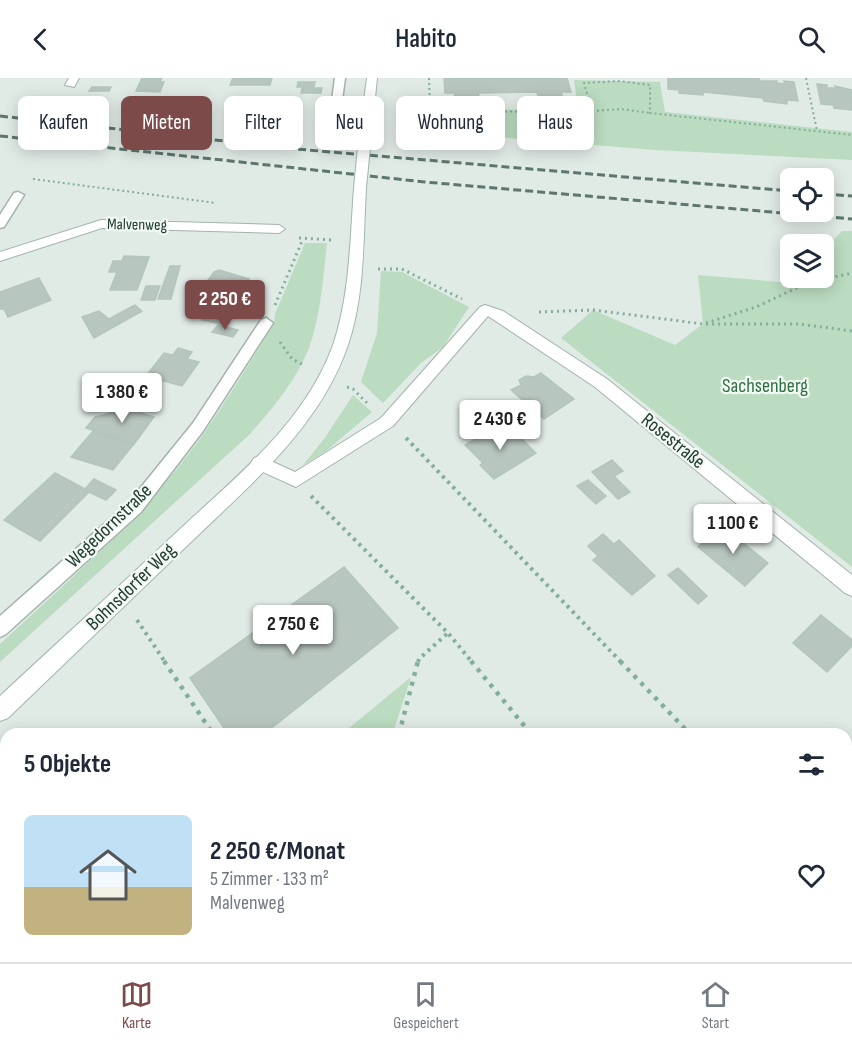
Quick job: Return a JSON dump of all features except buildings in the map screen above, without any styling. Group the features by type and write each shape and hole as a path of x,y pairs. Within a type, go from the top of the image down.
{"street":[{"name":"Bohnsdorfer Weg","path":"0,710 117,602 260,463 293,426 325,381 340,348 348,321 372,78"},
{"name":"Malvenweg","path":"0,257 101,224 279,229"},
{"path":"260,463 296,480 387,422 491,312"},
{"name":"Rosestraße","path":"491,312 601,382 852,587"}],"lane":[{"path":"338,96 340,78"},
{"path":"0,224 18,195"},
{"name":"Wegedornstraße","path":"0,628 135,507 198,428 266,323"}],"path":[{"path":"429,78 430,106 438,112 517,111"},
{"path":"806,78 817,131"},
{"path":"588,96 584,83 637,80 650,85 650,113"},
{"path":"594,111 621,109 852,135"},
{"path":"28,178 227,204"},
{"path":"279,229 303,239 332,240"},
{"path":"303,239 266,323 292,359 305,365"},
{"path":"378,269 402,269 491,312 593,310 703,324 799,324 852,331"},
{"path":"703,324 756,307 805,284 852,273"},
{"path":"347,387 353,388 403,435 684,728"},
{"path":"296,480 448,633 526,728"},
{"path":"137,621 209,728"},
{"path":"401,728 419,658 448,633"}],"green space":[{"path":"574,80 660,82 665,112 852,132 852,160 594,145 594,96 576,96"},
{"path":"505,110 517,110 517,139 505,138"},
{"name":"Sachsenberg","path":"842,231 852,231 852,567 561,338 593,310 675,345 703,324 698,275 780,282 780,288 834,288 834,239"},
{"path":"305,243 327,243 321,296 309,348 283,394 249,435 0,662 0,644 132,519 180,465 202,436 274,324 275,314"},
{"path":"381,271 402,272 469,307 443,347 421,363 383,403 361,382 377,333"},
{"path":"353,395 372,412 326,451 303,465 324,439"},
{"path":"411,677 395,728 349,728"}],"railway":[{"path":"0,116 296,149 780,190"},
{"path":"0,136 425,182 852,219"},
{"path":"834,195 852,196"}]}
